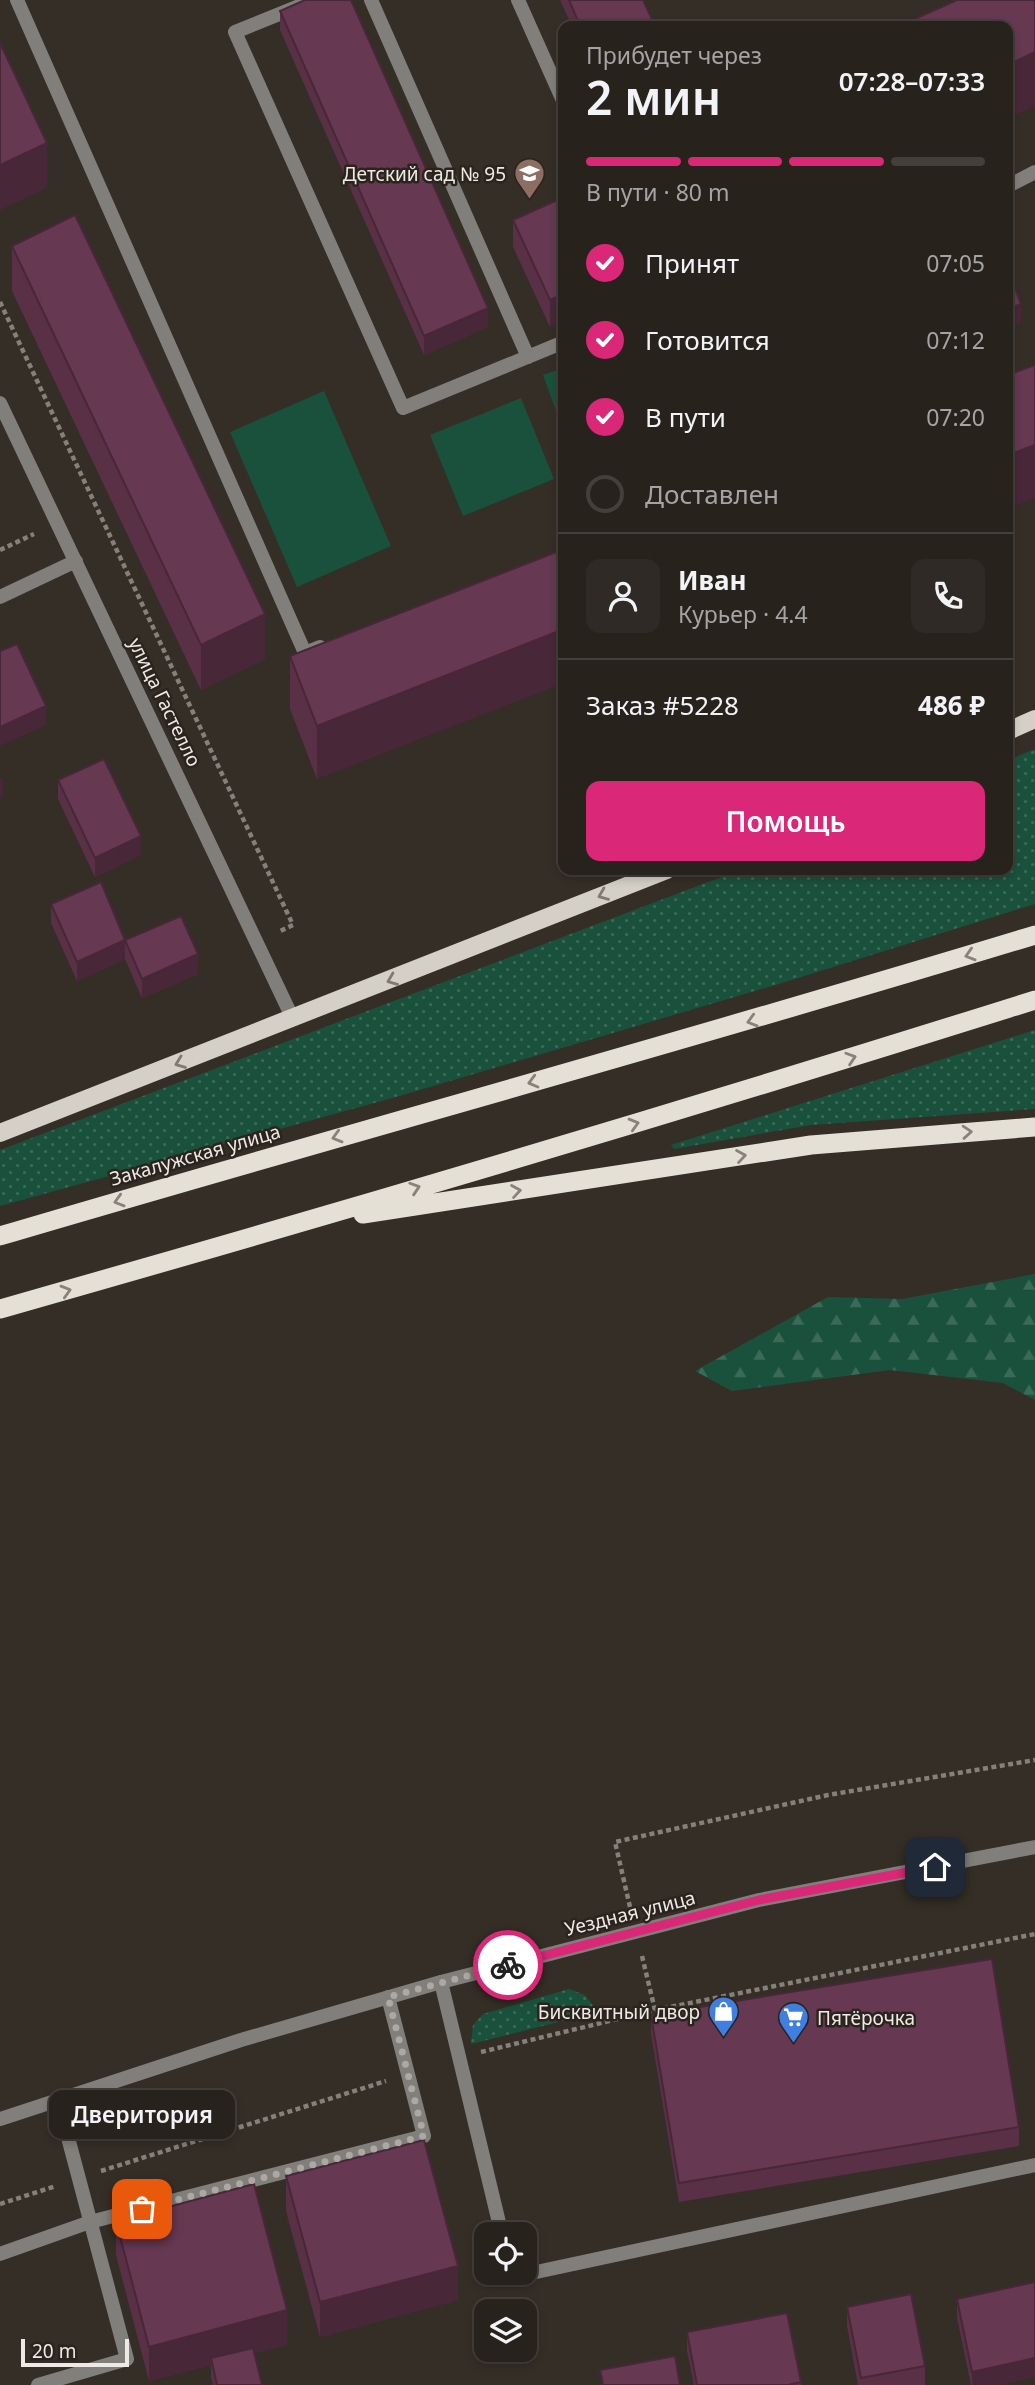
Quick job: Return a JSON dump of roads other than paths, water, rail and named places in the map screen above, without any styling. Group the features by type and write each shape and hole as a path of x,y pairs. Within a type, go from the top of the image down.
{"highway":[{"name":"Закалужская улица","path":"0,1236 402,1118 758,1020 1035,935"},
{"path":"0,1309 304,1223 761,1086 1035,1000"},
{"path":"304,1223 811,1145 1035,1127"}],"main road":[{"path":"1013,729 1035,719"},
{"path":"0,1133 654,875"}],"street":[{"path":"17,0 305,653 331,643"},
{"path":"314,0 235,32 403,408 558,344"},
{"path":"371,0 528,357"},
{"path":"518,0 558,90"},
{"path":"1013,183 1035,172"},
{"name":"улица Гастелло","path":"0,403 293,1019"},
{"path":"0,597 76,561"},
{"name":"Уездная улица","path":"0,2119 241,2040 441,1982 759,1900 1035,1847"},
{"path":"441,1982 499,2222"},
{"path":"0,2255 90,2222 424,2136 388,1997"},
{"path":"38,2385 127,2359 58,2100"},
{"path":"537,2272 1035,2165"}],"place":[{"name":"Детский сад № 95","path":"529,201"},
{"name":"Бисквитный двор","path":"723,2039"},
{"name":"Пятёрочка","path":"794,2045"},
{"name":"Дверитория","path":"142,2209"}]}
